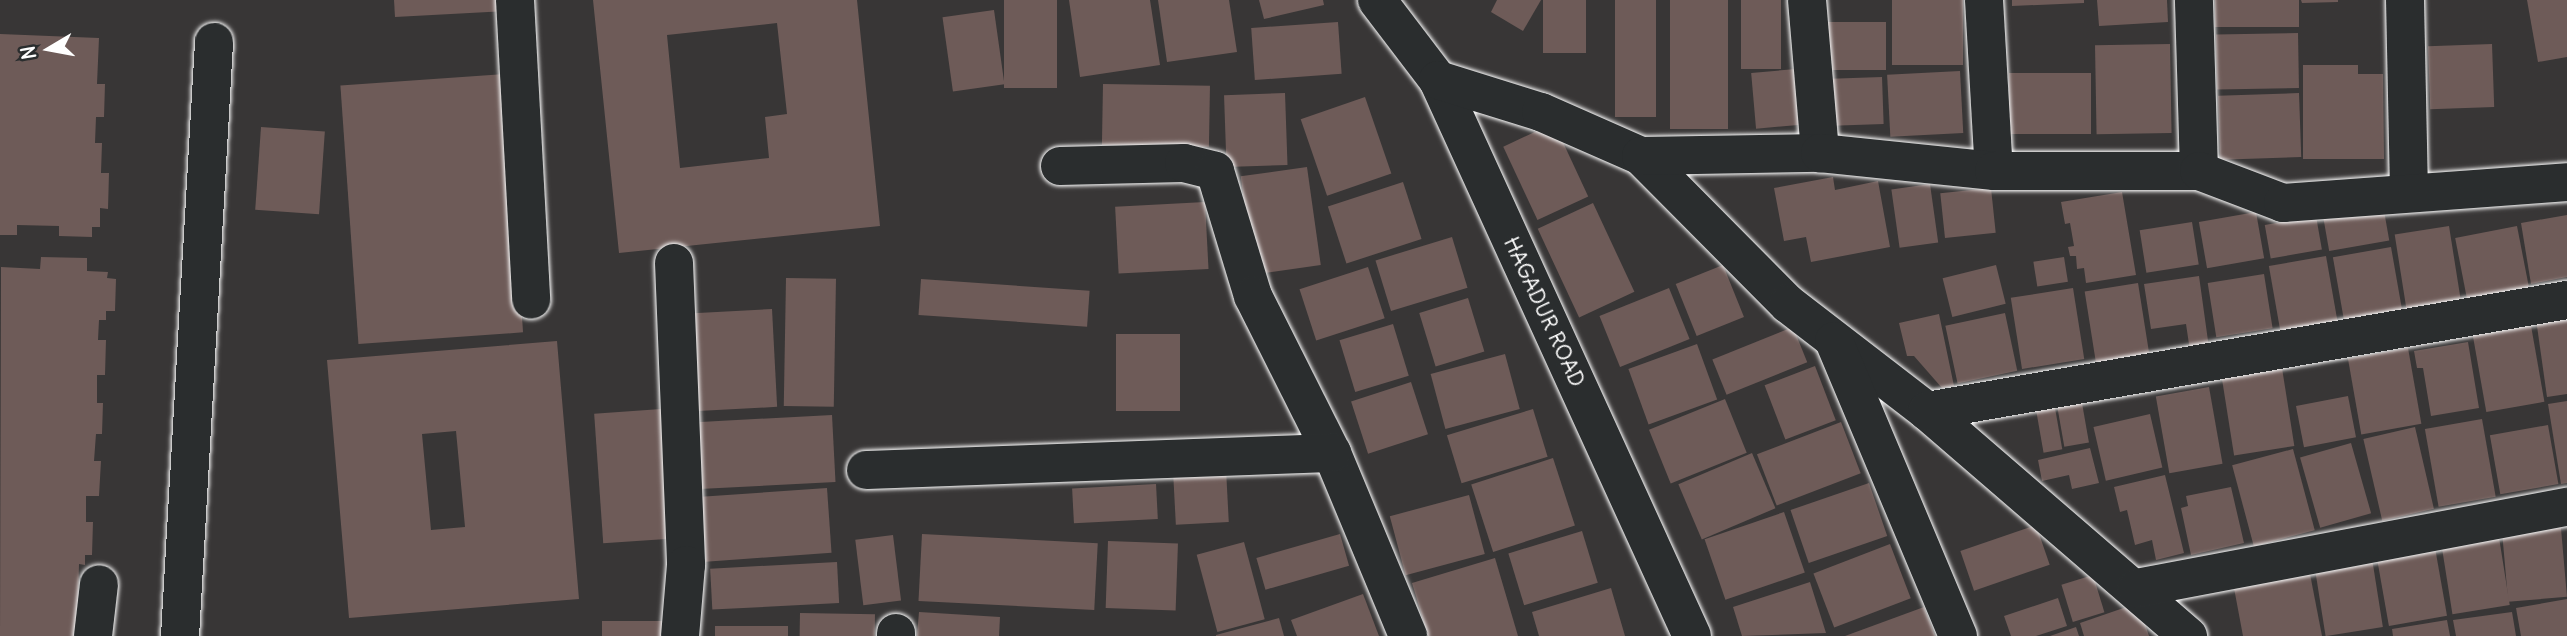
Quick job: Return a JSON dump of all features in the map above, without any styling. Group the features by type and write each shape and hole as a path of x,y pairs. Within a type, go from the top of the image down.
{"street":[{"path":"515,0 531,300"},
{"name":"HAGADUR ROAD","path":"1377,0 1438,80 1692,636"},
{"path":"1807,0 1820,153"},
{"path":"1984,0 1994,171"},
{"path":"2194,0 2199,171"},
{"path":"2405,0 2409,193"},
{"path":"180,636 214,42"},
{"path":"1438,80 1541,111 1641,156 1788,304 1927,411 2137,588 2188,636"},
{"path":"1641,156 1820,153 1994,171 2199,171 2283,203 2567,182"},
{"path":"1060,166 1184,163 1215,170 1252,296 1332,453 1408,636"},
{"path":"674,263 686,565 680,636"},
{"path":"1927,411 2567,300"},
{"path":"1833,341 1958,636"},
{"path":"866,470 1332,453"},
{"path":"2137,588 2567,507"},
{"path":"93,636 99,584"}],"building":[{"path":"394,0 506,0 507,11 395,17"},
{"path":"593,0 857,0 880,226 619,253","holes":["777,23 787,114 765,117 769,158 680,168 667,35"]},
{"path":"1004,0 1057,0 1057,88 1004,88"},
{"path":"1069,0 1150,0 1160,65 1080,77"},
{"path":"1158,0 1229,0 1237,52 1167,62"},
{"path":"1259,0 1323,0 1324,5 1264,19"},
{"path":"1497,0 1541,0 1523,31 1491,12"},
{"path":"1543,0 1586,0 1586,53 1543,53"},
{"path":"1615,0 1656,0 1656,117 1615,117"},
{"path":"1670,0 1728,0 1728,129 1670,129"},
{"path":"1741,0 1781,0 1781,69 1741,69"},
{"path":"1892,0 1963,0 1963,65 1892,65"},
{"path":"2012,0 2084,0 2084,3 2012,6"},
{"path":"2097,0 2167,0 2168,22 2099,26"},
{"path":"2215,0 2299,0 2299,27 2215,27"},
{"path":"2301,0 2338,0 2338,2 2302,3"},
{"path":"2527,0 2567,0 2567,57 2538,62"},
{"path":"994,10 1004,84 953,92 943,17"},
{"path":"1338,22 1342,74 1255,80 1251,28"},
{"path":"1827,22 1886,22 1886,70 1827,70"},
{"path":"2298,33 2299,88 2217,89 2216,34"},
{"path":"0,34 99,38 97,84 105,84 104,117 96,117 95,143 102,143 101,173 109,173 108,209 100,208 100,227 92,227 92,237 59,236 59,226 17,225 17,235 0,235"},
{"path":"2170,44 2172,133 2097,134 2095,45"},
{"path":"2492,44 2494,107 2430,109 2428,46"},
{"path":"2303,65 2358,65 2358,74 2383,74 2384,159 2303,159"},
{"path":"1796,69 1801,125 1756,129 1751,73"},
{"path":"1960,71 1963,133 1890,137 1887,75"},
{"path":"2009,73 2091,73 2091,134 2009,134"},
{"path":"505,74 523,332 358,344 340,86"},
{"path":"1882,77 1884,124 1833,126 1831,79"},
{"path":"1103,84 1210,86 1209,147 1102,145"},
{"path":"1285,93 1288,165 1227,167 1224,95"},
{"path":"2299,93 2301,157 2220,160 2218,96"},
{"path":"1365,97 1391,174 1327,196 1301,119"},
{"path":"1554,123 1588,196 1537,220 1503,147"},
{"path":"261,127 325,131 319,214 255,210"},
{"path":"1307,167 1321,265 1254,274 1241,176"},
{"path":"1833,177 1835,190 1878,181 1890,247 1811,262 1806,237 1784,241 1774,188"},
{"path":"1403,182 1422,239 1346,263 1328,206"},
{"path":"1930,184 1938,242 1900,248 1891,189"},
{"path":"1991,188 1996,233 1945,238 1940,193"},
{"path":"2122,192 2136,275 2086,283 2084,268 2077,269 2076,256 2070,256 2068,247 2074,246 2070,223 2065,224 2061,202"},
{"path":"1205,202 1209,269 1119,274 1115,207"},
{"path":"1593,203 1634,292 1579,318 1538,229"},
{"path":"2383,205 2389,240 2329,251 2323,216"},
{"path":"2256,212 2264,258 2207,268 2199,222"},
{"path":"2567,215 2567,277 2531,284 2521,223"},
{"path":"2316,216 2322,249 2271,259 2265,225"},
{"path":"2192,222 2199,264 2146,273 2140,230"},
{"path":"2449,226 2461,300 2406,309 2395,235"},
{"path":"2517,226 2529,289 2467,301 2455,238"},
{"path":"1452,237 1467,288 1391,311 1375,260"},
{"path":"2391,247 2402,312 2344,322 2333,257"},
{"path":"2326,256 2338,325 2281,335 2269,266"},
{"path":"41,257 87,258 87,271 108,272 107,278 116,279 115,311 106,311 106,320 99,320 98,340 106,340 105,375 97,375 97,403 103,403 102,434 96,434 94,461 101,461 99,496 86,496 86,522 93,522 92,555 85,555 85,565 79,564 77,636 0,636 1,267 40,269"},
{"path":"2064,257 2068,282 2037,287 2033,262"},
{"path":"1723,265 1744,317 1697,336 1676,284"},
{"path":"1996,265 2006,304 1952,317 1943,278"},
{"path":"1368,267 1385,318 1316,341 1300,289"},
{"path":"2264,274 2273,328 2216,337 2208,283"},
{"path":"2199,276 2209,348 2190,351 2186,324 2151,329 2144,284"},
{"path":"786,278 836,279 834,407 784,406"},
{"path":"921,279 1090,291 1087,327 918,315"},
{"path":"2138,283 2149,354 2096,363 2085,291"},
{"path":"1669,288 1690,339 1620,367 1599,316"},
{"path":"2073,288 2084,359 2022,369 2011,298"},
{"path":"1468,298 1484,352 1436,366 1419,313"},
{"path":"772,309 777,407 698,411 693,313"},
{"path":"2005,313 2017,371 1958,383 1945,326"},
{"path":"1939,314 1954,386 1942,388 1914,356 1907,356 1899,323"},
{"path":"2567,314 2567,394 2547,397 2536,319"},
{"path":"2530,320 2544,402 2486,412 2472,330"},
{"path":"1393,324 1409,376 1355,392 1339,340"},
{"path":"1793,327 1807,362 1727,395 1712,360"},
{"path":"1116,334 1180,334 1180,411 1116,411"},
{"path":"557,341 579,599 349,618 327,360","holes":["456,431 465,527 431,530 422,434"]},
{"path":"2468,342 2479,408 2431,416 2423,368 2417,368 2414,351"},
{"path":"1697,344 1717,399 1649,424 1628,369"},
{"path":"2408,348 2421,424 2361,434 2348,359"},
{"path":"1505,354 1520,409 1445,429 1431,374"},
{"path":"1815,366 1836,420 1785,439 1765,385"},
{"path":"2282,368 2294,446 2234,456 2222,378"},
{"path":"1411,382 1428,434 1368,454 1351,401"},
{"path":"2209,387 2223,464 2169,473 2156,396"},
{"path":"2348,396 2356,437 2304,447 2296,406"},
{"path":"1725,399 1747,453 1671,483 1649,430"},
{"path":"2567,401 2567,483 2561,484 2548,404"},
{"path":"2082,403 2089,442 2064,447 2057,407"},
{"path":"2055,408 2062,449 2044,453 2036,411"},
{"path":"661,409 670,539 603,543 594,414"},
{"path":"1533,409 1548,457 1462,483 1447,435"},
{"path":"2150,414 2162,468 2106,481 2093,427"},
{"path":"832,415 836,482 695,489 691,422"},
{"path":"2482,419 2496,497 2439,507 2425,429"},
{"path":"1841,422 1861,473 1777,506 1757,454"},
{"path":"2548,425 2558,484 2500,494 2490,435"},
{"path":"2415,427 2434,509 2382,521 2363,439"},
{"path":"2351,443 2371,513 2320,528 2300,458"},
{"path":"2090,448 2099,483 2072,489 2069,475 2042,481 2038,460"},
{"path":"2293,449 2315,530 2254,546 2232,465"},
{"path":"1752,453 1775,508 1702,539 1678,484"},
{"path":"1553,458 1575,526 1493,552 1471,485"},
{"path":"1226,469 1229,522 1176,525 1173,472"},
{"path":"2165,475 2184,553 2156,560 2152,540 2135,545 2127,510 2120,512 2114,487"},
{"path":"1869,483 1887,536 1809,563 1791,510"},
{"path":"1156,484 1158,519 1074,523 1072,488"},
{"path":"2231,487 2244,543 2191,555 2181,508 2188,506 2186,496"},
{"path":"827,488 832,553 706,562 701,497"},
{"path":"1469,495 1485,554 1406,575 1390,516"},
{"path":"1784,512 1805,573 1725,600 1705,539"},
{"path":"2560,517 2567,597 2508,602 2501,522"},
{"path":"2036,525 2050,565 1974,591 1960,551"},
{"path":"1582,531 1598,583 1524,605 1508,554"},
{"path":"2498,531 2510,605 2452,614 2441,540"},
{"path":"922,534 1098,543 1094,610 918,601"},
{"path":"1340,534 1349,566 1265,590 1256,558"},
{"path":"893,535 901,601 863,605 855,540"},
{"path":"1108,541 1178,543 1176,610 1106,608"},
{"path":"1244,542 1265,619 1217,632 1197,555"},
{"path":"2434,542 2447,616 2389,626 2376,552"},
{"path":"1890,544 1911,598 1834,628 1813,573"},
{"path":"2371,552 2383,627 2326,636 2314,561"},
{"path":"1495,558 1518,636 1428,636 1412,583"},
{"path":"837,562 839,603 712,610 710,569"},
{"path":"2310,574 2322,636 2243,636 2234,588"},
{"path":"2093,575 2104,612 2073,622 2061,585"},
{"path":"1810,582 1826,633 1742,636 1733,607"},
{"path":"1611,588 1625,636 1539,636 1532,612"},
{"path":"1363,594 1379,636 1297,636 1291,620"},
{"path":"2058,598 2067,626 2036,636 2011,636 2004,616"},
{"path":"2567,599 2567,636 2521,636 2516,608"},
{"path":"2138,603 2149,636 2084,636 2080,623"},
{"path":"1924,607 1935,636 1845,636"},
{"path":"919,612 1000,617 999,636 917,636"},
{"path":"2512,612 2516,636 2456,636 2453,620"},
{"path":"800,613 875,614 875,636 800,636"},
{"path":"1279,618 1284,636 1216,636 1216,635"},
{"path":"2447,620 2450,636 2393,636 2392,629"},
{"path":"602,621 663,621 663,636 602,636"},
{"path":"715,626 788,626 788,636 715,636"},
{"path":"2076,627 2079,636 2050,636"}]}
